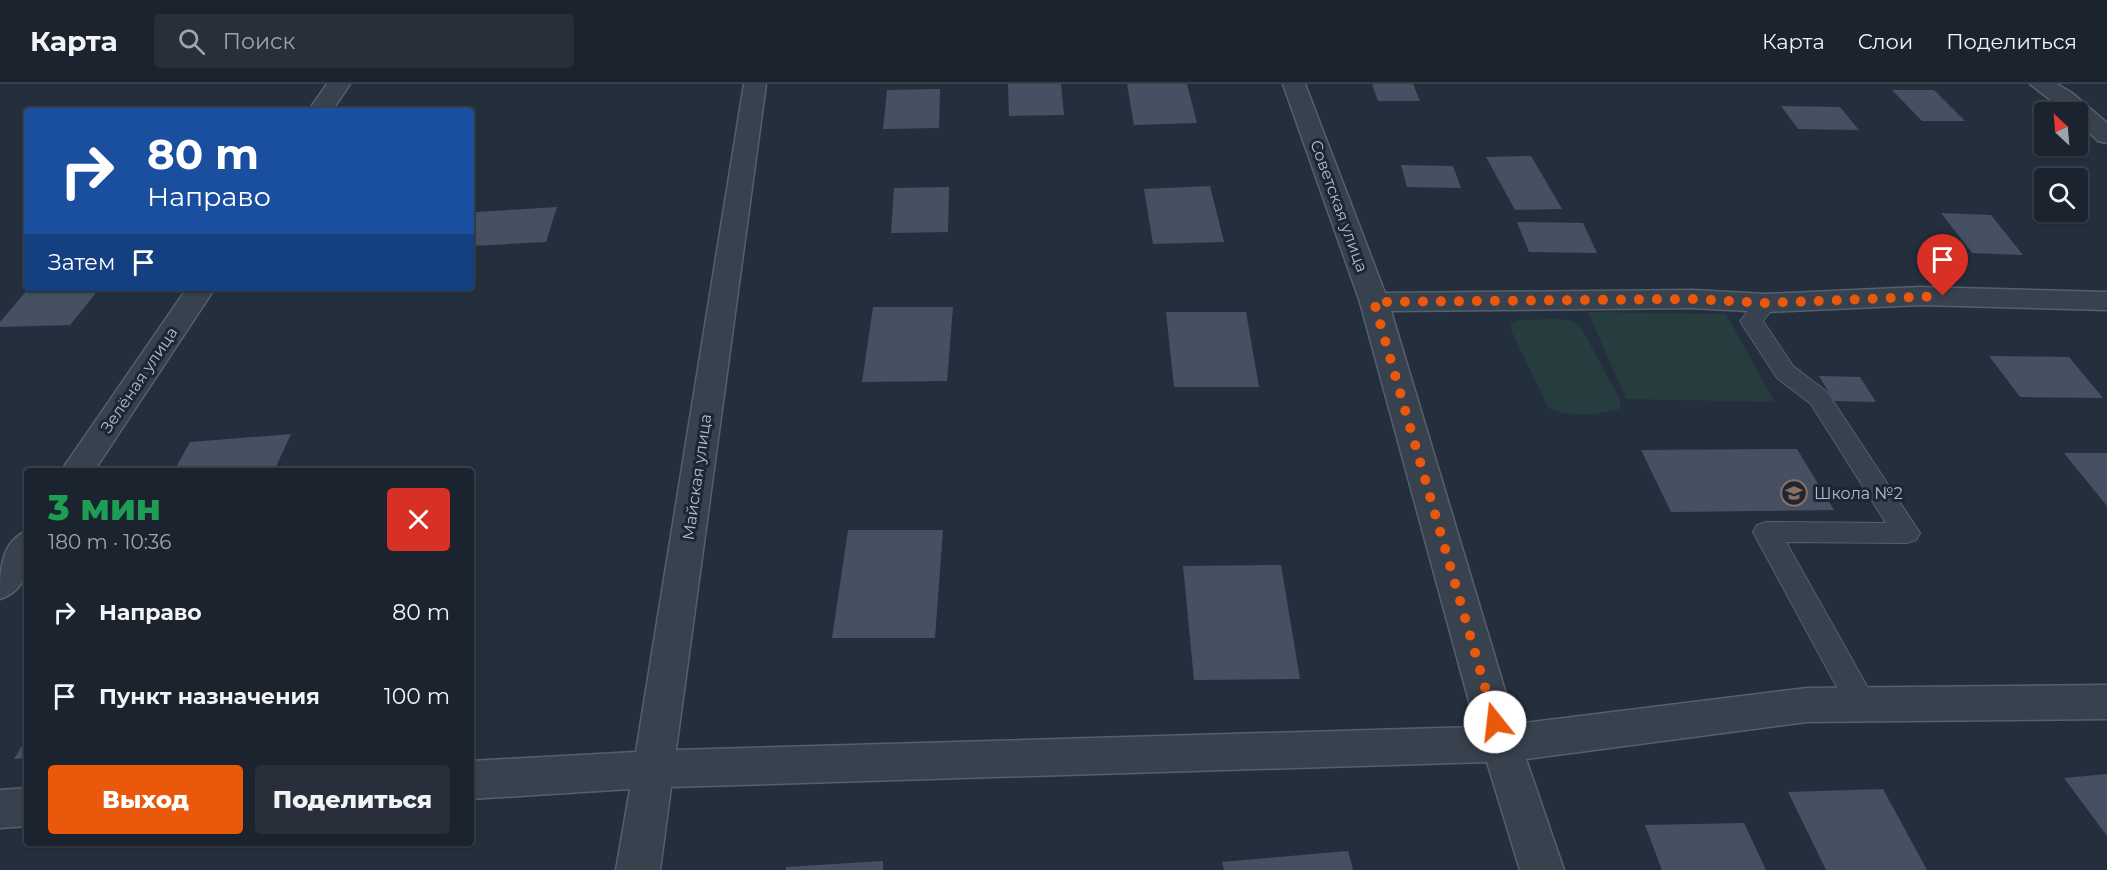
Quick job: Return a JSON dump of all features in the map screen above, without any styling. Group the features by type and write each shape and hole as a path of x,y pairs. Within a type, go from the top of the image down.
{"street":[{"path":"323,108 339,84"},
{"name":"Майская улица","path":"638,870 755,84"},
{"name":"Советская улица","path":"1294,84 1374,302 1501,744 1542,870"},
{"path":"2041,84 2064,99 2107,136"},
{"name":"Зелёная улица","path":"79,468 199,291"},
{"path":"1374,302 1692,299 1766,303 1920,296 2107,301"},
{"path":"0,585 24,549"},
{"path":"474,780 653,768 1501,744 1807,705 2107,702"},
{"path":"0,809 24,807"}],"lane":[{"path":"1766,303 1751,321 1785,372 1819,398 1907,533 1766,532 1862,704"}],"green space":[{"path":"1588,312 1726,314 1775,402 1626,399"},
{"path":"1518,320 1572,321 1582,329 1619,398 1621,408 1606,412 1573,414 1548,407 1511,330 1511,323"}],"building":[{"path":"1008,84 1061,84 1064,115 1009,116"},
{"path":"1127,84 1187,84 1197,123 1134,125"},
{"path":"1372,84 1413,84 1420,101 1378,101"},
{"path":"940,89 939,128 883,129 887,90"},
{"path":"1892,90 1934,90 1965,121 1922,121"},
{"path":"1781,106 1840,107 1859,130 1798,129"},
{"path":"1531,156 1562,209 1515,210 1486,157"},
{"path":"1401,165 1453,166 1461,188 1407,187"},
{"path":"1210,186 1224,242 1153,244 1144,189"},
{"path":"949,187 948,232 891,233 894,188"},
{"path":"557,207 546,242 474,246 476,212"},
{"path":"1941,213 1991,215 2023,255 1972,253"},
{"path":"1517,222 1583,223 1597,253 1529,252"},
{"path":"26,291 98,291 70,325 0,327 0,322"},
{"path":"873,307 953,307 947,381 862,382"},
{"path":"1166,312 1246,312 1259,387 1174,387"},
{"path":"1989,356 2069,357 2103,398 2020,397"},
{"path":"1819,376 1860,377 1876,402 1834,401"},
{"path":"291,434 275,468 176,468 190,442"},
{"path":"1797,449 1834,510 1671,512 1641,450"},
{"path":"2064,453 2107,453 2107,506"},
{"path":"848,530 943,530 935,638 832,638"},
{"path":"1281,565 1300,679 1194,680 1183,566"},
{"path":"24,742 24,758 14,759"},
{"path":"2107,774 2107,836 2064,778"},
{"path":"1883,789 1927,870 1826,870 1788,792"},
{"path":"1744,823 1766,870 1662,870 1645,825"},
{"path":"1348,851 1353,870 1224,870 1222,862"},
{"path":"883,861 883,870 786,870 786,867"}],"place":[{"name":"Школа №2","path":"1794,493"}],"route":[{"path":"1495,722 1374,302 1692,299 1766,303 1943,296"}]}
